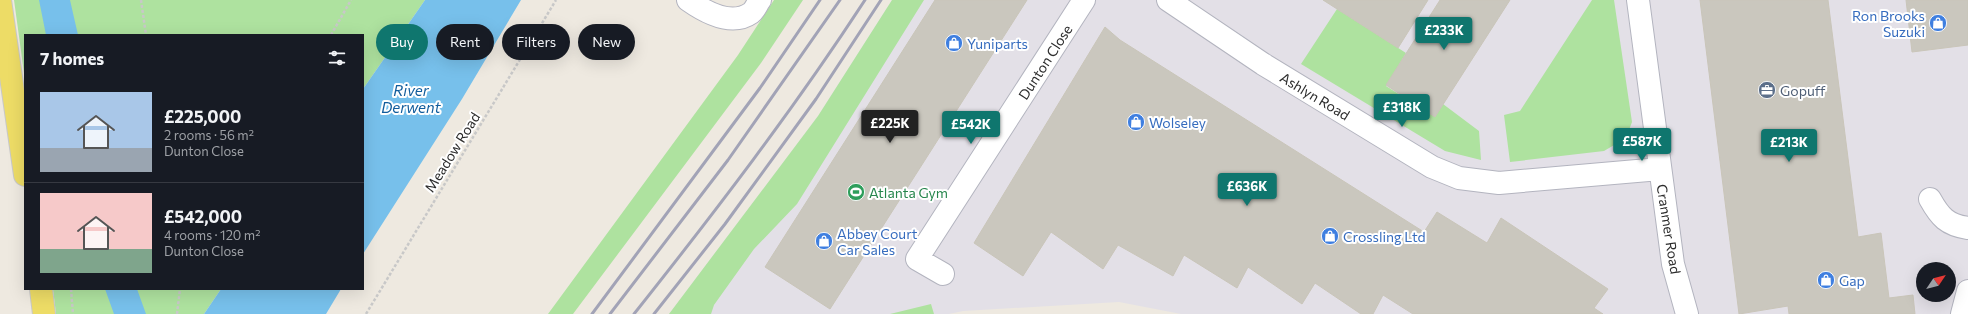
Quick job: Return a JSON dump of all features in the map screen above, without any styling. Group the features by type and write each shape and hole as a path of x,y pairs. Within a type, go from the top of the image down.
{"main road":[{"path":"0,0 24,168"},
{"path":"41,290 44,314"}],"street":[{"path":"688,0 702,10 732,20 752,13 760,0"},
{"name":"Dunton Close","path":"943,274 917,260 1084,0"},
{"name":"Ashlyn Road","path":"1168,0 1263,64 1432,167 1459,178 1499,183 1660,169"},
{"name":"Cranmer Road","path":"1638,0 1673,264 1687,314"},
{"path":"1930,199 1939,215 1955,226 1968,228"},
{"path":"1962,314 1968,291"}],"path":[{"path":"141,0 146,34"},
{"path":"332,34 351,0"},
{"name":"Meadow Road","path":"366,314 556,0"},
{"path":"71,290 73,314"},
{"path":"177,314 180,290"}],"shaded area":[{"path":"892,0 1968,0 1968,314 1181,314 1119,302 963,311 949,314 669,314 818,116"}],"green space":[{"path":"14,0 425,0 408,24 376,24 376,60 383,60 364,88 364,34 24,34 24,73"},
{"path":"774,0 803,0 761,63 573,314 548,314 738,55"},
{"path":"892,0 924,0 797,204 754,249 714,305 711,314 669,314 818,116"},
{"path":"1592,0 1614,0 1632,122 1626,138 1604,151 1510,162 1504,115 1520,111"},
{"path":"1337,9 1406,53 1386,86 1435,117 1443,104 1479,131 1481,160 1445,151 1301,64"},
{"path":"53,290 220,290 204,314 56,314"},
{"path":"931,304 934,314 890,314"}],"water":[{"path":"39,0 70,0 78,34 46,34"},
{"name":"River Derwent","path":"425,0 521,0 507,24 502,24 502,32 494,45 494,24 436,24 436,60 485,60 364,252 364,88 383,60 428,60 428,24 408,24"},
{"path":"105,290 137,290 146,314 114,314"},
{"path":"220,290 340,290 326,314 204,314"}],"building":[{"path":"935,0 1027,0 830,309 765,267"},
{"path":"1323,0 1428,0 1398,48"},
{"path":"1440,0 1510,0 1435,117 1386,85"},
{"path":"1700,0 1828,0 1858,237 1881,233 1889,298 1913,295 1915,314 1789,314 1788,306 1739,314"},
{"name":"Ron Brooks Suzuki","path":"1906,0 1968,0 1968,45 1912,52"},
{"path":"1105,27 1120,40 1424,232 1437,212 1487,243 1501,218 1608,289 1594,308 1603,314 1413,314 1383,295 1373,314 1361,314 1315,283 1302,304 1248,267 1237,288 1184,255 1173,276 1118,245 1103,269 1051,232 1023,276 974,243"}],"railway":[{"path":"592,314 760,88 820,0"},
{"path":"610,314 728,160 840,0"},
{"path":"634,314 753,160 810,81 865,0"},
{"path":"654,314 725,224 816,99 881,0"}],"place":[{"name":"Ron Brooks Suzuki","path":"1938,23"},
{"name":"Yuniparts","path":"954,43"},
{"name":"Gopuff","path":"1767,90"},
{"name":"Wolseley","path":"1136,122"},
{"name":"Atlanta Gym","path":"856,192"},
{"name":"Crossling Ltd","path":"1330,236"},
{"name":"Abbey Court Car Sales","path":"824,241"},
{"name":"Gap","path":"1826,280"}]}
